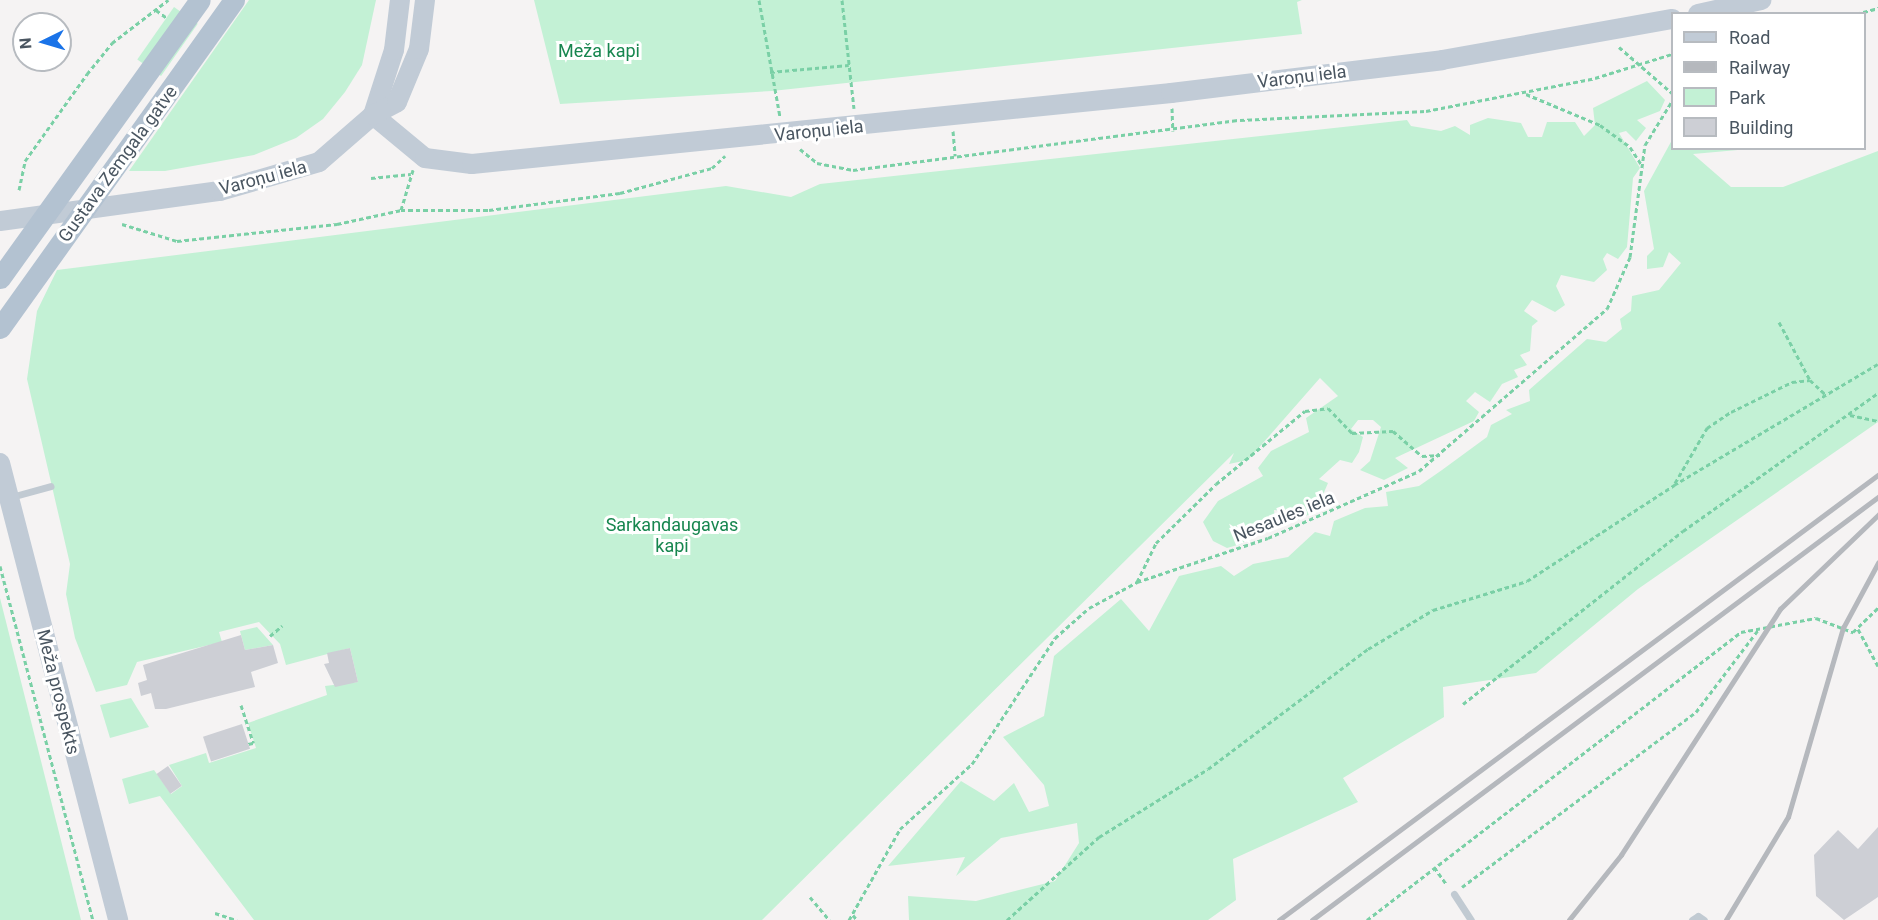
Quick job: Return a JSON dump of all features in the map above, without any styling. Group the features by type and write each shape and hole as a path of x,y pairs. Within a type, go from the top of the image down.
{"main road":[{"name":"Gustava Zemgala gatve","path":"0,278 200,0"},
{"name":"Gustava Zemgala gatve","path":"0,328 234,0"}],"street":[{"path":"373,115 394,50 400,0"},
{"path":"373,115 393,108 409,78 425,0"},
{"path":"1707,12 1761,0"},
{"name":"Varoņu iela","path":"420,155 472,164 856,128 1442,60 1600,34 1671,19"},
{"path":"373,115 420,155"},
{"name":"Varoņu iela","path":"0,221 258,183 328,156 373,115"},
{"name":"Meža prospekts","path":"0,463 118,920"}],"lane":[{"path":"9,498 51,486"},
{"path":"1454,894 1471,920"},
{"path":"1692,920 1698,916 1704,920"}],"path":[{"path":"19,190 25,161 87,74 112,43 168,0"},
{"path":"759,0 772,91 785,135 817,163 853,170 1240,120 1426,111 1595,78 1640,61 1671,54"},
{"path":"842,0 856,128"},
{"path":"1863,12 1878,8"},
{"path":"156,10 167,18"},
{"path":"1600,34 1640,61 1671,92"},
{"path":"770,72 849,65"},
{"path":"1525,93 1607,130 1642,164"},
{"name":"Nesaules iela","path":"849,920 854,915 900,829 972,764 1055,638 1089,608 1137,582 1226,555 1370,496 1443,455 1607,309 1630,257 1642,164 1653,126 1671,102"},
{"path":"952,117 955,156"},
{"path":"122,225 177,241 337,224 401,210 489,210 620,193 712,168 731,141"},
{"path":"401,210 411,174 420,155"},
{"path":"371,178 411,174"},
{"path":"1779,322 1810,380 1825,394"},
{"path":"1007,920 1099,837 1208,770 1368,649 1433,610 1527,581 1674,485 1878,364"},
{"path":"1674,485 1707,428 1792,382 1810,380"},
{"path":"1463,704 1683,531 1878,393"},
{"path":"1137,582 1156,543 1216,484 1305,411 1328,408 1352,433 1393,431 1422,456 1443,455"},
{"path":"1849,414 1878,420"},
{"path":"0,566 93,920"},
{"path":"1367,920 1741,632 1816,618 1848,631 1858,629 1878,608"},
{"path":"270,636 282,626"},
{"path":"1434,867 1454,894 1696,712 1759,628"},
{"path":"1858,629 1878,666"},
{"path":"241,705 253,743 248,744"},
{"path":"810,897 829,920"},
{"path":"215,913 237,920"},
{"path":"854,915 857,920"}],"green space":[{"path":"249,0 376,0 362,65 345,92 323,119 296,138 254,155 165,171 129,171"},
{"name":"Meža kapi","path":"534,0 1302,0 1297,2 1302,34 772,91 560,104"},
{"path":"174,7 198,24 161,76 137,59"},
{"name":"Sarkandaugavas kapi","path":"1647,81 1665,100 1660,111 1637,120 1646,128 1636,141 1626,131 1619,133 1640,168 1633,178 1627,247 1618,259 1607,253 1603,259 1607,270 1594,282 1561,275 1556,286 1565,305 1555,312 1532,300 1524,311 1538,321 1532,326 1530,351 1520,355 1527,365 1514,370 1518,377 1502,384 1490,402 1475,392 1466,401 1479,412 1474,421 1395,458 1408,468 1384,480 1360,470 1370,461 1381,427 1373,420 1358,420 1351,429 1363,437 1359,452 1352,463 1340,460 1319,479 1328,483 1316,511 1298,520 1292,512 1274,510 1275,520 1241,544 1227,548 1213,541 1203,522 1218,501 1263,476 1258,468 1271,451 1309,432 1306,418 1338,396 1320,378 1248,460 1229,464 1234,453 762,920 254,920 160,796 129,804 122,779 154,770 171,794 182,786 169,765 206,753 209,763 256,748 248,723 327,695 325,686 358,682 350,648 286,665 280,644 259,622 219,632 222,642 137,662 127,685 96,692 75,638 66,594 70,564 27,379 37,311 57,270 726,186 791,197 820,184 1407,120 1411,126 1441,131 1455,126 1470,135 1470,125 1488,118 1521,123 1528,137 1542,137 1547,122 1575,122 1584,136 1595,125 1593,108"},
{"path":"1671,142 1671,150 1738,150 1693,154 1731,187 1783,187 1878,151 1878,422 1638,589 1536,673 1443,687 1444,717 1343,778 1358,802 1233,859 1236,900 1208,920 909,920 908,896 976,901 1055,881 1079,843 1077,823 1001,838 956,876 965,857 888,866 961,781 994,801 1014,783 1029,812 1049,806 1044,785 1003,737 1044,716 1054,656 1121,599 1149,631 1179,576 1221,566 1234,576 1253,564 1288,557 1315,532 1330,536 1334,521 1365,508 1388,506 1386,492 1419,486 1487,437 1491,425 1512,414 1506,410 1530,401 1529,390 1587,339 1606,342 1622,329 1620,319 1631,311 1632,296 1659,290 1681,263 1669,252 1663,267 1647,269 1647,256 1654,249 1644,191"},
{"path":"0,598 81,920 0,920"},
{"path":"257,627 273,645 245,650 240,631"},
{"path":"131,698 149,727 110,738 100,705"}],"building":[{"path":"241,635 245,650 273,645 278,663 251,672 255,687 166,709 155,709 151,693 141,696 138,683 147,680 143,665"},
{"path":"350,648 358,682 335,687 324,664 329,663 327,653"},
{"path":"242,724 250,749 211,761 203,737"},
{"path":"168,766 182,786 170,794 157,774"},
{"path":"1878,827 1878,897 1844,920 1816,896 1814,855 1838,830 1858,849"}],"railway":[{"path":"1279,920 1878,475"},
{"path":"1312,920 1878,497"},
{"path":"1569,920 1621,855 1780,609 1878,515"},
{"path":"1726,920 1788,817 1843,628 1878,563"}]}
